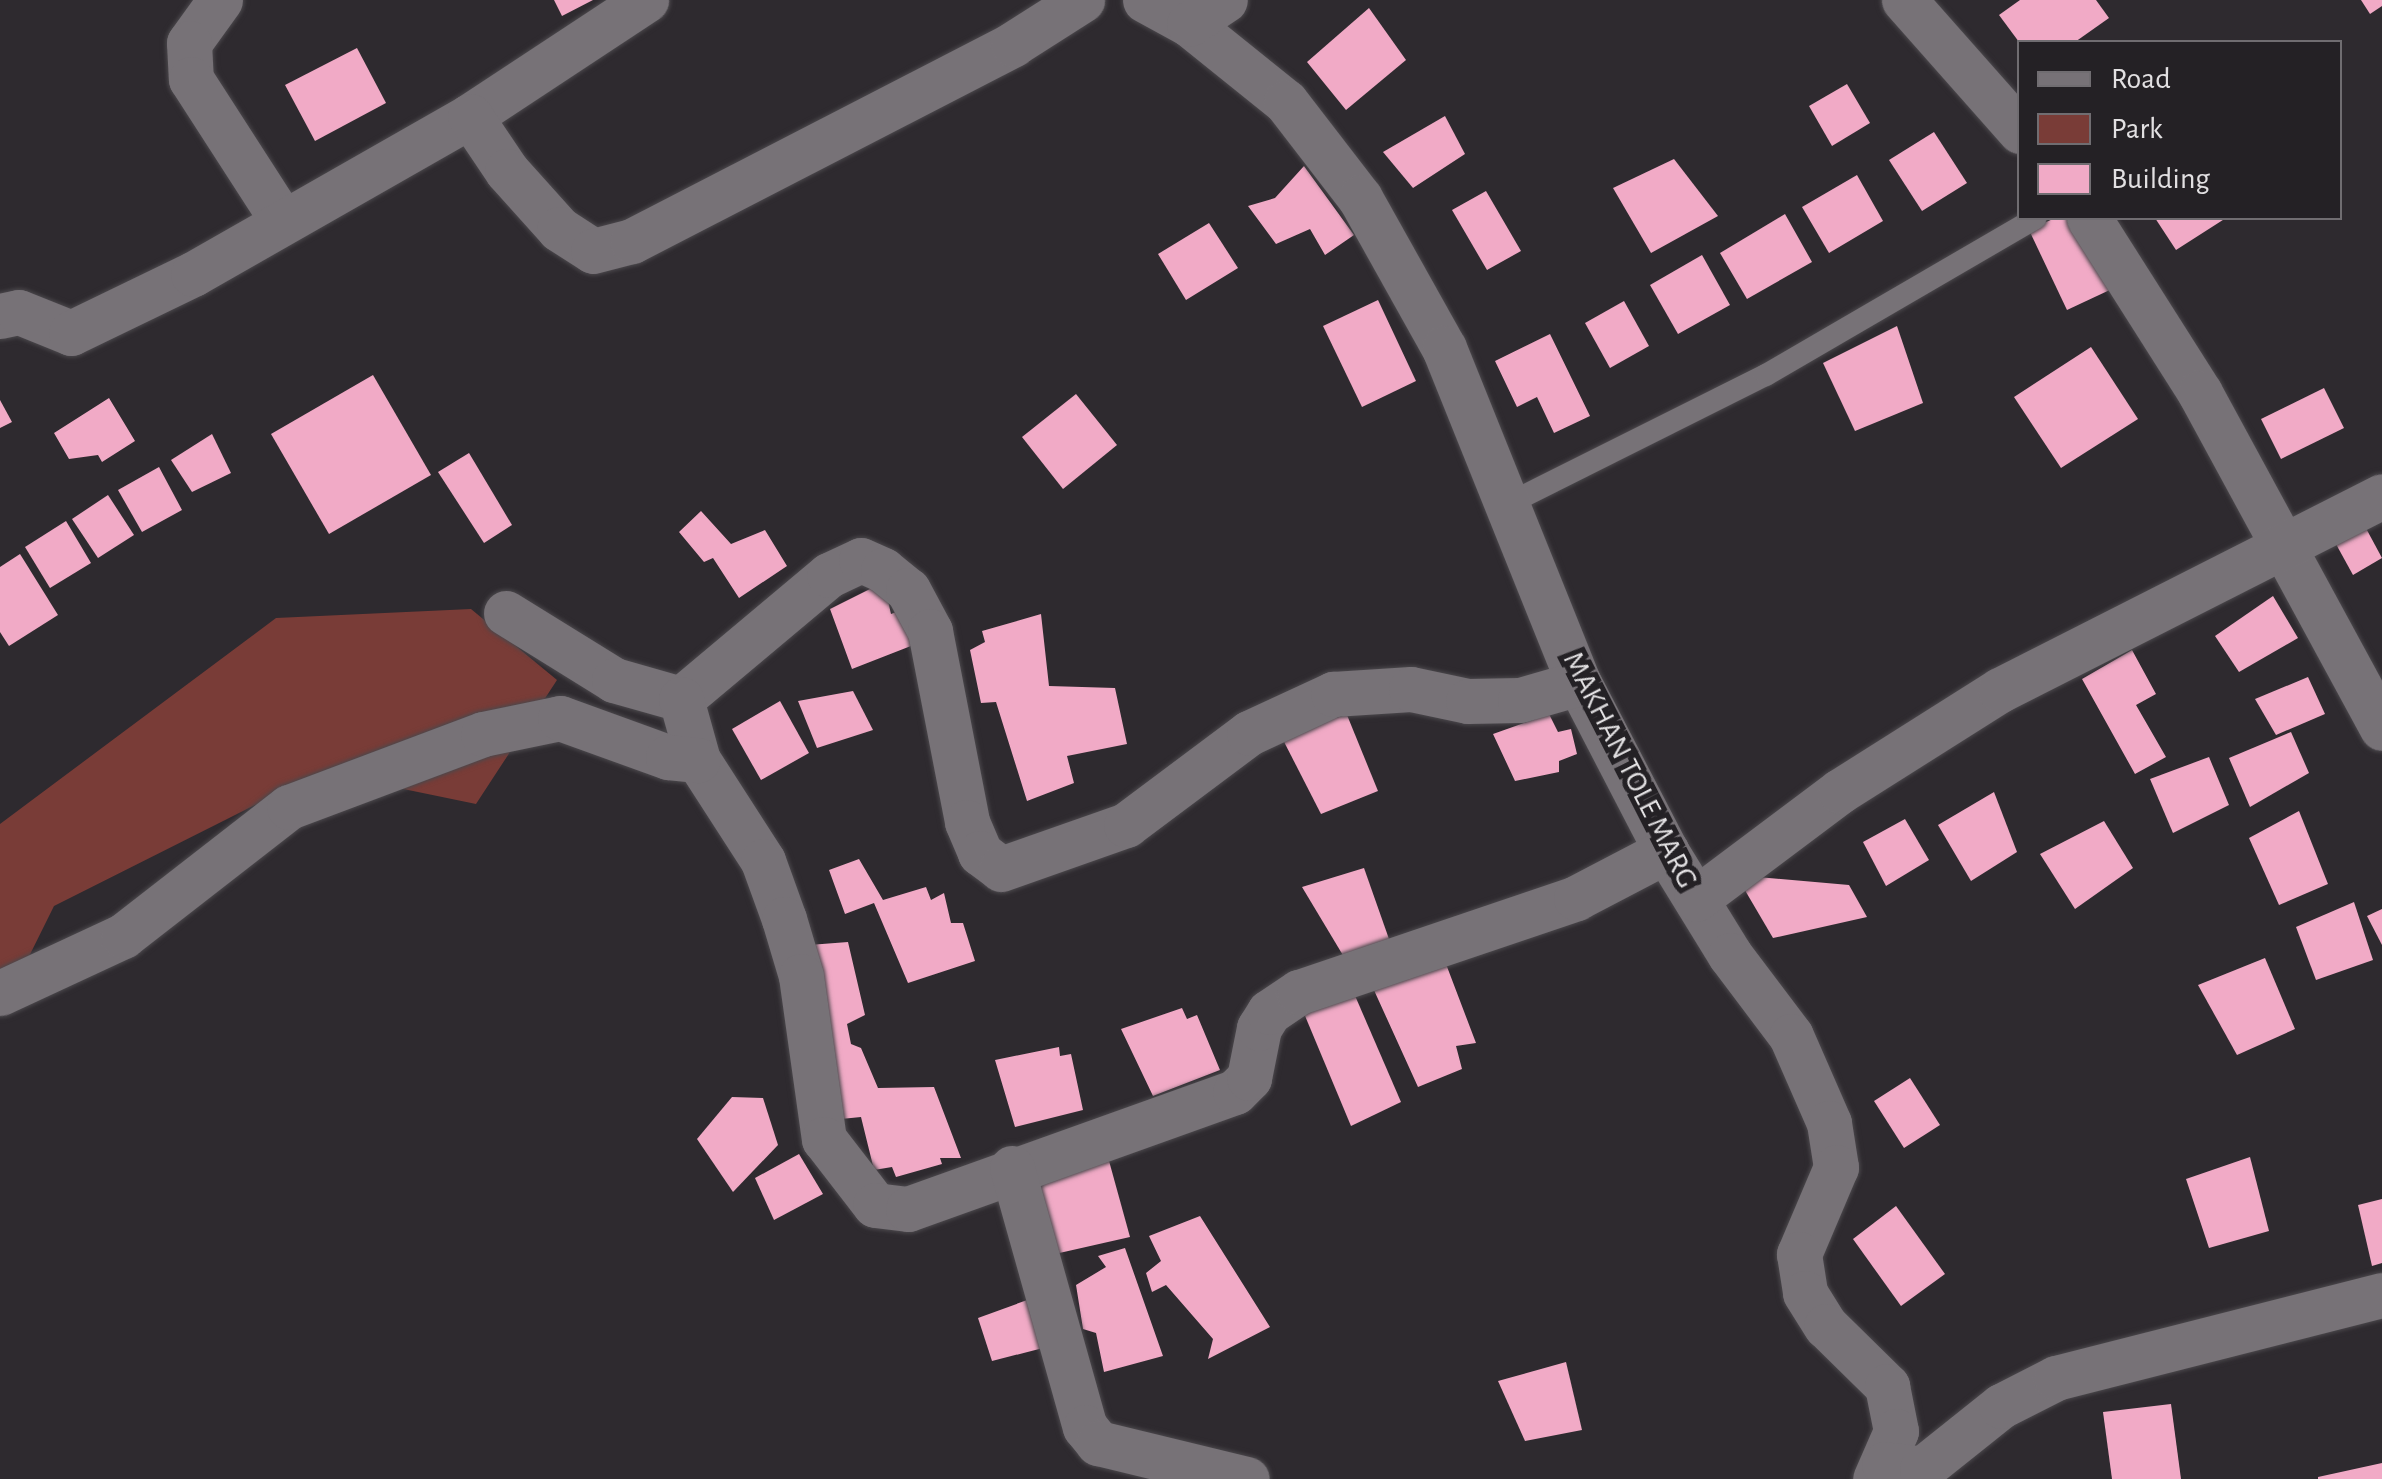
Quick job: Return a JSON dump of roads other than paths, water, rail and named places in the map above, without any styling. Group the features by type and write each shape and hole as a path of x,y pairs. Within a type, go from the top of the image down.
{"street":[{"path":"220,0 189,43 190,80 283,222"},
{"path":"0,316 19,312 71,334 283,222 470,116 646,0"},
{"path":"470,116 507,171 559,229 592,251 632,241 1014,44 1082,0"},
{"name":"MAKHAN TOLE MARG","path":"1145,0 1207,12 1286,102 1360,198 1444,348 1580,683 1666,851 1791,1036 1829,1124 1836,1168 1799,1254 1804,1292 1826,1326 1887,1386 1896,1432 1879,1472"},
{"path":"1904,0 2017,128"},
{"path":"2090,220 2200,393 2382,728"},
{"path":"1696,898 1840,791 2000,690 2283,550 2382,496"},
{"path":"681,699 829,574 860,560 882,570 908,590 930,631 967,822 989,866 1001,869 1091,843 1126,825 1248,734 1333,694 1411,688 1468,702 1520,700 1580,683"},
{"path":"506,613 614,680 681,699"},
{"path":"681,699 698,760 764,862 802,976 824,1139 857,1187 876,1205 908,1209 1012,1168 1235,1092 1248,1078 1259,1028 1298,992 1576,898 1666,851"},
{"path":"0,993 123,936 289,807 464,740 560,718 668,757 698,760"},
{"path":"1012,1168 1092,1435 1114,1451 1247,1479"},
{"path":"1879,1472 1922,1469 2001,1406 2056,1378 2382,1295"}],"lane":[{"path":"1510,503 1766,376 2033,220"}]}
